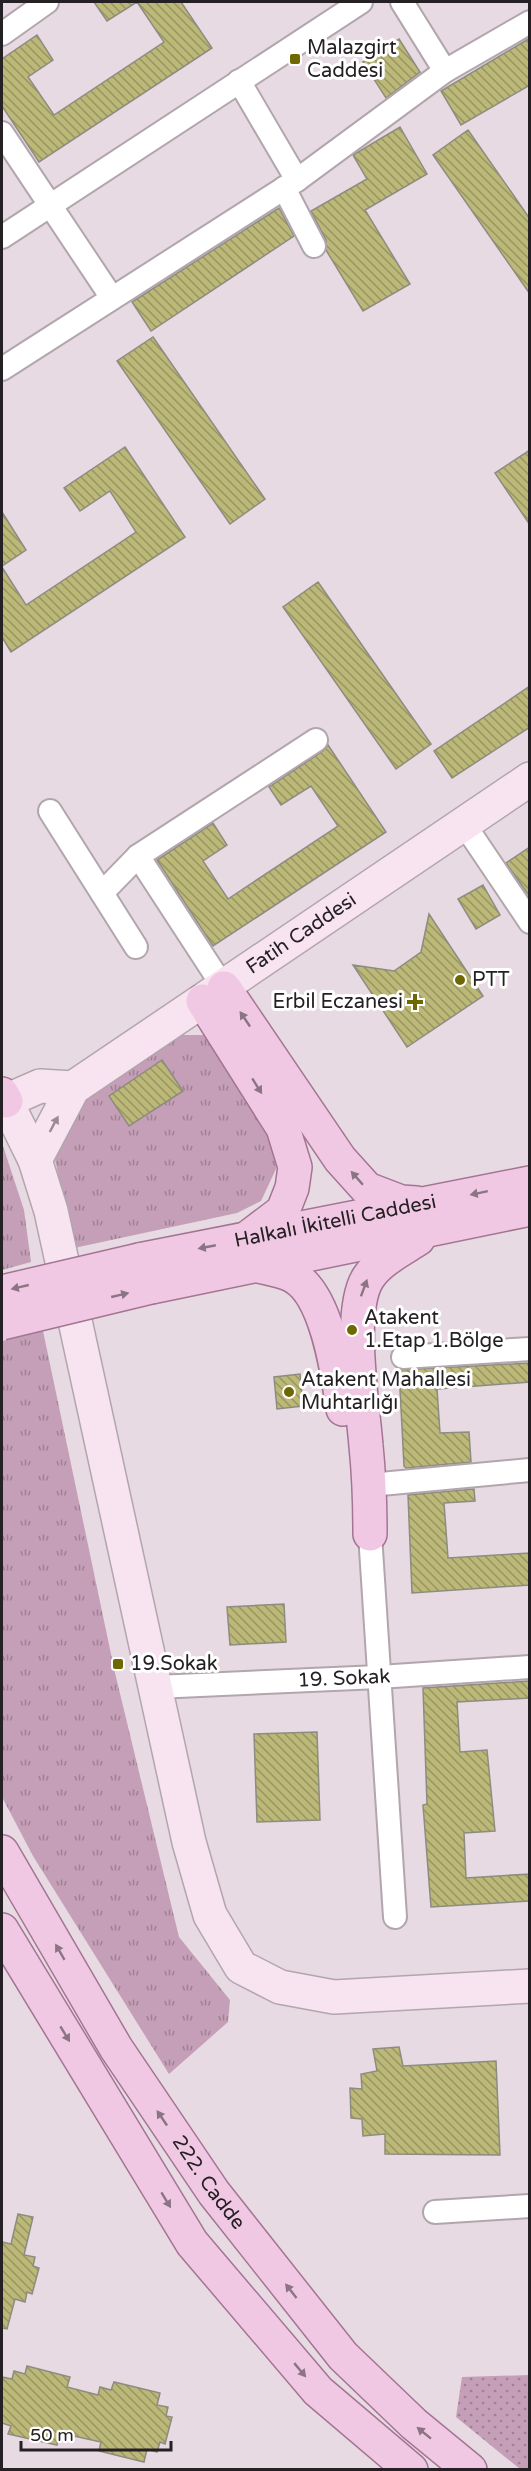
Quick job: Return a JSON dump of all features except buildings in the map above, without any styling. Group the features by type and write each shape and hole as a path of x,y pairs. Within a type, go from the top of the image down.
{"main road":[{"path":"214,995 340,1159 367,1189 431,1217 368,1278 358,1306 361,1395 370,1485 370,1534"},
{"path":"214,995 283,1128 295,1167 292,1188 282,1211 250,1252 292,1275 313,1297 324,1322 337,1366 349,1454 370,1534"},
{"name":"Halkalı İkitelli Caddesi","path":"431,1217 530,1183"},
{"name":"Halkalı İkitelli Caddesi","path":"145,1274 431,1217 530,1209"},
{"path":"2,1292 145,1274"},
{"path":"2,1323 145,1274"},
{"name":"222. Cadde","path":"2,1852 116,2048 214,2193 343,2356 414,2424 470,2469"},
{"name":"222. Cadde","path":"2,1930 192,2243 318,2391 411,2469"}],"street":[{"path":"2,34 47,2"},
{"path":"2,237 361,2"},
{"path":"402,2 445,71"},
{"path":"2,369 291,184 445,71 530,21"},
{"path":"239,81 291,184 314,246"},
{"path":"2,133 112,298"},
{"path":"102,893 138,856 316,740"},
{"name":"Fatih Caddesi","path":"73,1088 214,995 530,779"},
{"path":"50,811 136,947"},
{"path":"464,824 530,922"},
{"path":"138,856 214,995"},
{"path":"34,1160 73,1088 40,1086 4,1097 34,1160 51,1211 189,1842 210,1915 241,1967 280,1988 334,1996 530,1986"},
{"path":"404,1357 530,1349"},
{"path":"370,1485 530,1470"},
{"path":"370,1534 395,1917"},
{"name":"19. Sokak","path":"156,1687 379,1677 530,1667"},
{"path":"435,2212 530,2206"}],"green space":[{"path":"180,1035 211,1035 278,1146 276,1169 261,1201 237,1213 74,1248 54,1155 76,1102"},
{"path":"2,1143 24,1210 31,1262 2,1270"},
{"path":"43,1331 115,1673 179,1937 230,2000 228,2022 169,2074 33,1856 2,1797 2,1341"},
{"path":"529,2375 529,2469 520,2469 456,2417 462,2377"}],"place":[{"name":"Malazgirt Caddesi","path":"295,59"},
{"name":"PTT","path":"460,980"},
{"name":"Erbil Eczanesi","path":"415,1002"},
{"name":"Atakent 1.Etap 1.Bölge","path":"352,1330"},
{"name":"Atakent Mahallesi Muhtarlığı","path":"289,1392"},
{"name":"19.Sokak","path":"118,1664"}]}
